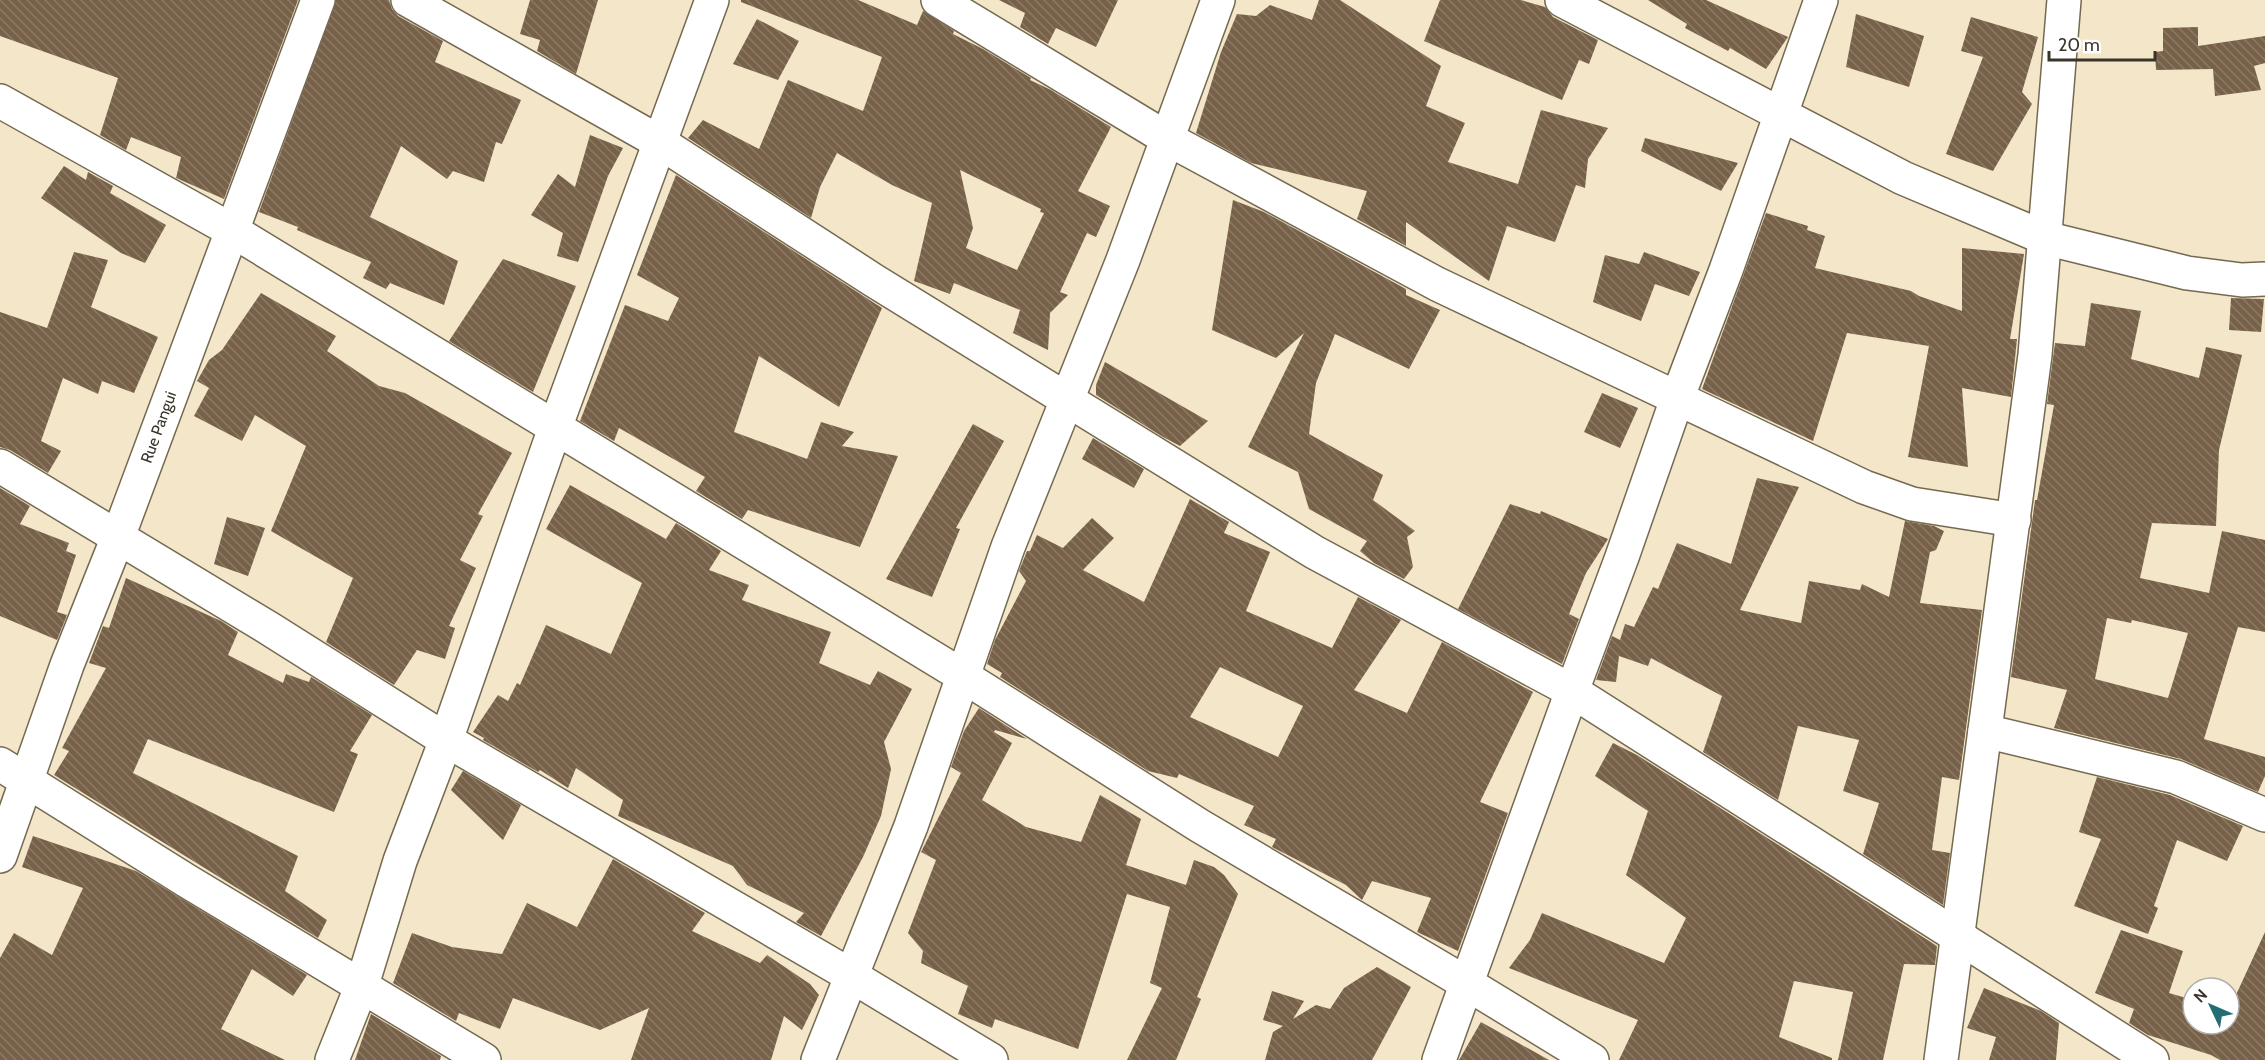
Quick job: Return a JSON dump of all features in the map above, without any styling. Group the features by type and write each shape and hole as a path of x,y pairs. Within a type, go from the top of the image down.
{"street":[{"name":"Rue Pangui","path":"0,856 13,772 67,665 118,537 318,0"},
{"path":"408,0 661,143 873,280 1314,552 1572,691 2152,1060"},
{"path":"332,1060 362,985 400,861 446,740 555,428 712,0"},
{"path":"938,0 1168,139 1437,284 1874,490 1912,504 2014,520"},
{"path":"818,1060 911,826 1008,547 1123,260 1218,0"},
{"path":"1562,0 1903,178 2045,238 2187,273 2242,280 2265,279"},
{"path":"1439,1060 1821,0"},
{"path":"1941,1060 2035,355 2064,0"},
{"path":"0,101 233,231 963,676 1200,825 1592,1060"},
{"path":"0,466 270,629 446,740 850,975 991,1060"},
{"path":"1985,731 2176,777 2265,815"},
{"path":"13,772 187,881 484,1060"}],"building":[{"path":"0,0 298,0 224,199 176,178 181,157 131,137 126,150 100,135 118,78 0,36"},
{"path":"336,0 389,0 398,16 443,41 435,62 521,100 502,144 496,142 484,182 453,171 447,179 401,146 370,217 458,261 444,305 390,283 386,289 363,278 371,262 297,230 298,227 259,212"},
{"path":"530,0 598,0 576,74 537,51 540,40 520,34"},
{"path":"741,0 858,0 917,25 923,11 954,31 953,34 983,49 1031,78 1030,80 1051,90 1111,127 1078,191 1110,206 1096,237 1087,233 1060,292 1068,295 1050,313 1048,350 1013,333 1020,310 954,283 950,294 914,281 932,203 892,185 837,153 820,187 811,218 688,138 703,120 759,149 788,80 863,111 882,57 741,2","holes":["960,170 1041,209 1040,212 1044,213 1017,270 966,248 973,228"]},
{"path":"999,0 1118,0 1096,47 1056,28 1048,44 1020,27 1025,13"},
{"path":"1319,0 1340,0 1441,66 1426,106 1465,123 1448,162 1518,184 1541,110 1608,128 1588,159 1585,188 1576,185 1555,242 1507,226 1489,281 1406,222 1406,246 1357,219 1367,191 1251,163 1196,133 1221,52 1237,14 1256,16 1270,5 1312,20"},
{"path":"1440,0 1521,0 1545,7 1553,17 1598,40 1589,64 1579,60 1562,100 1424,41"},
{"path":"1648,0 1706,0 1788,37 1766,69 1730,48 1728,51 1685,28 1687,24"},
{"path":"1856,14 1924,36 1909,87 1846,67"},
{"path":"1971,17 2038,37 2022,92 2032,104 1993,171 1946,154 1983,57 1961,51"},
{"path":"757,19 799,41 778,80 733,64"},
{"path":"2198,27 2198,46 2265,36 2265,63 2254,66 2261,90 2215,96 2213,69 2156,70 2155,52 2163,51 2163,28"},
{"path":"590,135 623,148 608,176 578,262 557,256 563,233 531,215 558,174 575,187"},
{"path":"1645,138 1738,163 1721,191 1641,151"},
{"path":"64,166 86,180 88,172 113,186 110,193 166,225 145,263 121,253 41,198"},
{"path":"676,175 882,308 839,407 759,356 734,432 807,459 821,422 854,432 842,446 898,456 860,547 748,510 742,519 696,491 705,477 619,428 614,441 580,421 625,305 668,321 679,298 637,275"},
{"path":"1233,200 1264,212 1406,289 1406,295 1440,310 1409,369 1335,334 1316,383 1309,434 1383,475 1373,500 1415,531 1407,537 1413,567 1404,579 1374,563 1360,551 1367,541 1309,509 1298,472 1248,447 1304,333 1276,358 1212,330"},
{"path":"1766,213 1808,226 1807,230 1825,236 1815,268 1911,291 1962,311 1962,248 2024,254 2010,339 2017,339 2011,397 1962,388 1968,467 1908,457 1929,346 1847,333 1813,441 1702,389"},
{"path":"74,252 108,260 91,307 158,337 134,393 102,381 98,394 63,378 41,441 61,451 48,473 10,450 0,447 0,312 47,328"},
{"path":"1644,252 1700,272 1689,296 1655,284 1641,321 1593,302 1605,255 1639,264"},
{"path":"503,259 576,286 533,392 449,341"},
{"path":"261,293 336,336 327,351 379,386 405,393 512,453 478,514 483,516 460,560 476,568 449,626 455,628 445,659 417,650 394,685 326,642 353,578 271,531 306,446 255,415 242,441 194,416 209,388 197,381 209,360 222,350"},
{"path":"2231,298 2264,299 2261,332 2229,330"},
{"path":"2091,303 2141,311 2131,359 2199,378 2206,347 2242,355 2219,450 2216,526 2152,523 2140,578 2209,593 2222,531 2265,540 2265,632 2238,627 2204,739 2265,757 2265,776 2258,792 2181,759 2054,728 2067,690 2011,677 2035,500 2037,500 2054,405 2047,404 2055,343 2085,346","holes":["2107,618 2131,623 2132,620 2188,633 2168,698 2095,679"]},
{"path":"1105,362 1208,421 1180,446 1163,437 1096,395 1096,385"},
{"path":"1602,393 1638,408 1620,448 1584,432"},
{"path":"973,424 1004,441 956,528 960,529 932,597 886,579"},
{"path":"1093,438 1144,469 1134,488 1082,459"},
{"path":"1757,478 1799,487 1740,610 1801,623 1809,581 1860,590 1862,584 1889,597 1905,521 1934,526 1944,531 1936,550 1930,552 1920,603 1982,610 1959,780 1942,777 1932,850 1950,853 1943,905 1863,854 1879,803 1843,791 1859,740 1798,726 1778,800 1703,752 1722,696 1651,658 1648,666 1619,656 1616,682 1596,680 1612,636 1620,640 1625,624 1634,627 1653,587 1658,589 1677,543 1731,564"},
{"path":"570,485 666,539 676,523 721,551 709,570 749,585 742,600 831,632 819,663 870,685 878,671 912,689 884,742 891,769 881,816 863,857 821,936 796,922 804,913 747,885 733,866 618,816 623,800 576,768 568,788 540,770 538,772 483,740 484,738 473,732 498,695 508,701 517,683 520,685 546,625 611,654 642,583 546,529"},
{"path":"0,488 30,506 20,524 69,543 66,551 76,555 57,612 67,615 57,640 0,616"},
{"path":"1190,499 1229,522 1224,533 1270,552 1246,611 1332,648 1358,597 1401,620 1354,690 1407,713 1442,642 1533,692 1480,802 1508,813 1458,951 1417,932 1431,898 1372,881 1362,900 1346,885 1272,847 1276,839 1244,825 1254,806 1179,774 1177,778 1148,771 1000,677 1002,673 987,664 995,640 1026,581 1019,571 1037,535 1063,548 1092,518 1114,538 1083,570 1144,602","holes":["1220,667 1303,706 1278,757 1190,717"]},
{"path":"1510,504 1540,514 1541,511 1608,539 1586,573 1569,614 1579,619 1562,664 1458,609"},
{"path":"227,517 265,528 248,576 214,564"},
{"path":"126,578 221,621 238,632 228,655 283,683 286,674 309,682 311,677 372,715 350,751 358,754 334,812 148,739 133,773 298,856 285,891 327,920 318,938 54,775 69,751 62,748 106,668 89,663 103,626 109,628"},
{"path":"979,708 1027,739 995,730 994,732 1012,743 982,800 1026,827 1081,842 1100,795 1141,819 1126,865 1186,885 1194,860 1214,867 1224,875 1238,894 1197,997 1201,999 1176,1060 1127,1060 1162,988 1150,983 1170,907 1127,894 1078,1049 995,1019 992,1028 958,1014 968,986 921,963 923,951 908,933 936,860 921,852 961,773 951,767 964,731"},
{"path":"1613,743 1637,755 1937,946 1935,965 1904,964 1883,1060 1838,1060 1853,992 1794,981 1779,1037 1832,1058 1832,1060 1619,1060 1638,1020 1509,968 1530,940 1542,913 1664,963 1686,918 1626,875 1648,811 1595,776"},
{"path":"463,771 521,805 503,840 451,790"},
{"path":"2097,777 2170,795 2243,826 2227,861 2177,840 2154,906 2158,908 2148,934 2074,906 2101,839 2079,832"},
{"path":"33,836 136,871 307,975 293,996 252,969 221,1029 285,1060 0,1060 0,958 14,933 52,955 83,888 22,867"},
{"path":"613,859 705,913 692,931 760,963 767,955 810,984 819,995 802,1030 784,1016 771,1060 631,1060 649,1008 600,1030 513,998 500,1029 459,1013 456,1021 393,983 412,933 452,947 502,954 527,903 577,927"},
{"path":"2121,930 2183,951 2169,993 2181,996 2181,1036 2241,1036 2241,984 2265,932 2265,1060 2220,1060 2148,1035 2129,1023 2134,1009 2095,993"},
{"path":"1377,967 1411,987 1372,1060 1265,1060 1273,1032 1283,1026 1263,1020 1272,991 1304,1001 1293,1019 1316,1005 1330,1009 1344,988"},
{"path":"1984,988 2041,1011 2059,1023 2056,1060 1989,1060 1996,1037 1967,1028"},
{"path":"371,1014 441,1056 440,1060 355,1060"},
{"path":"1481,1022 1549,1060 1459,1060"}]}
